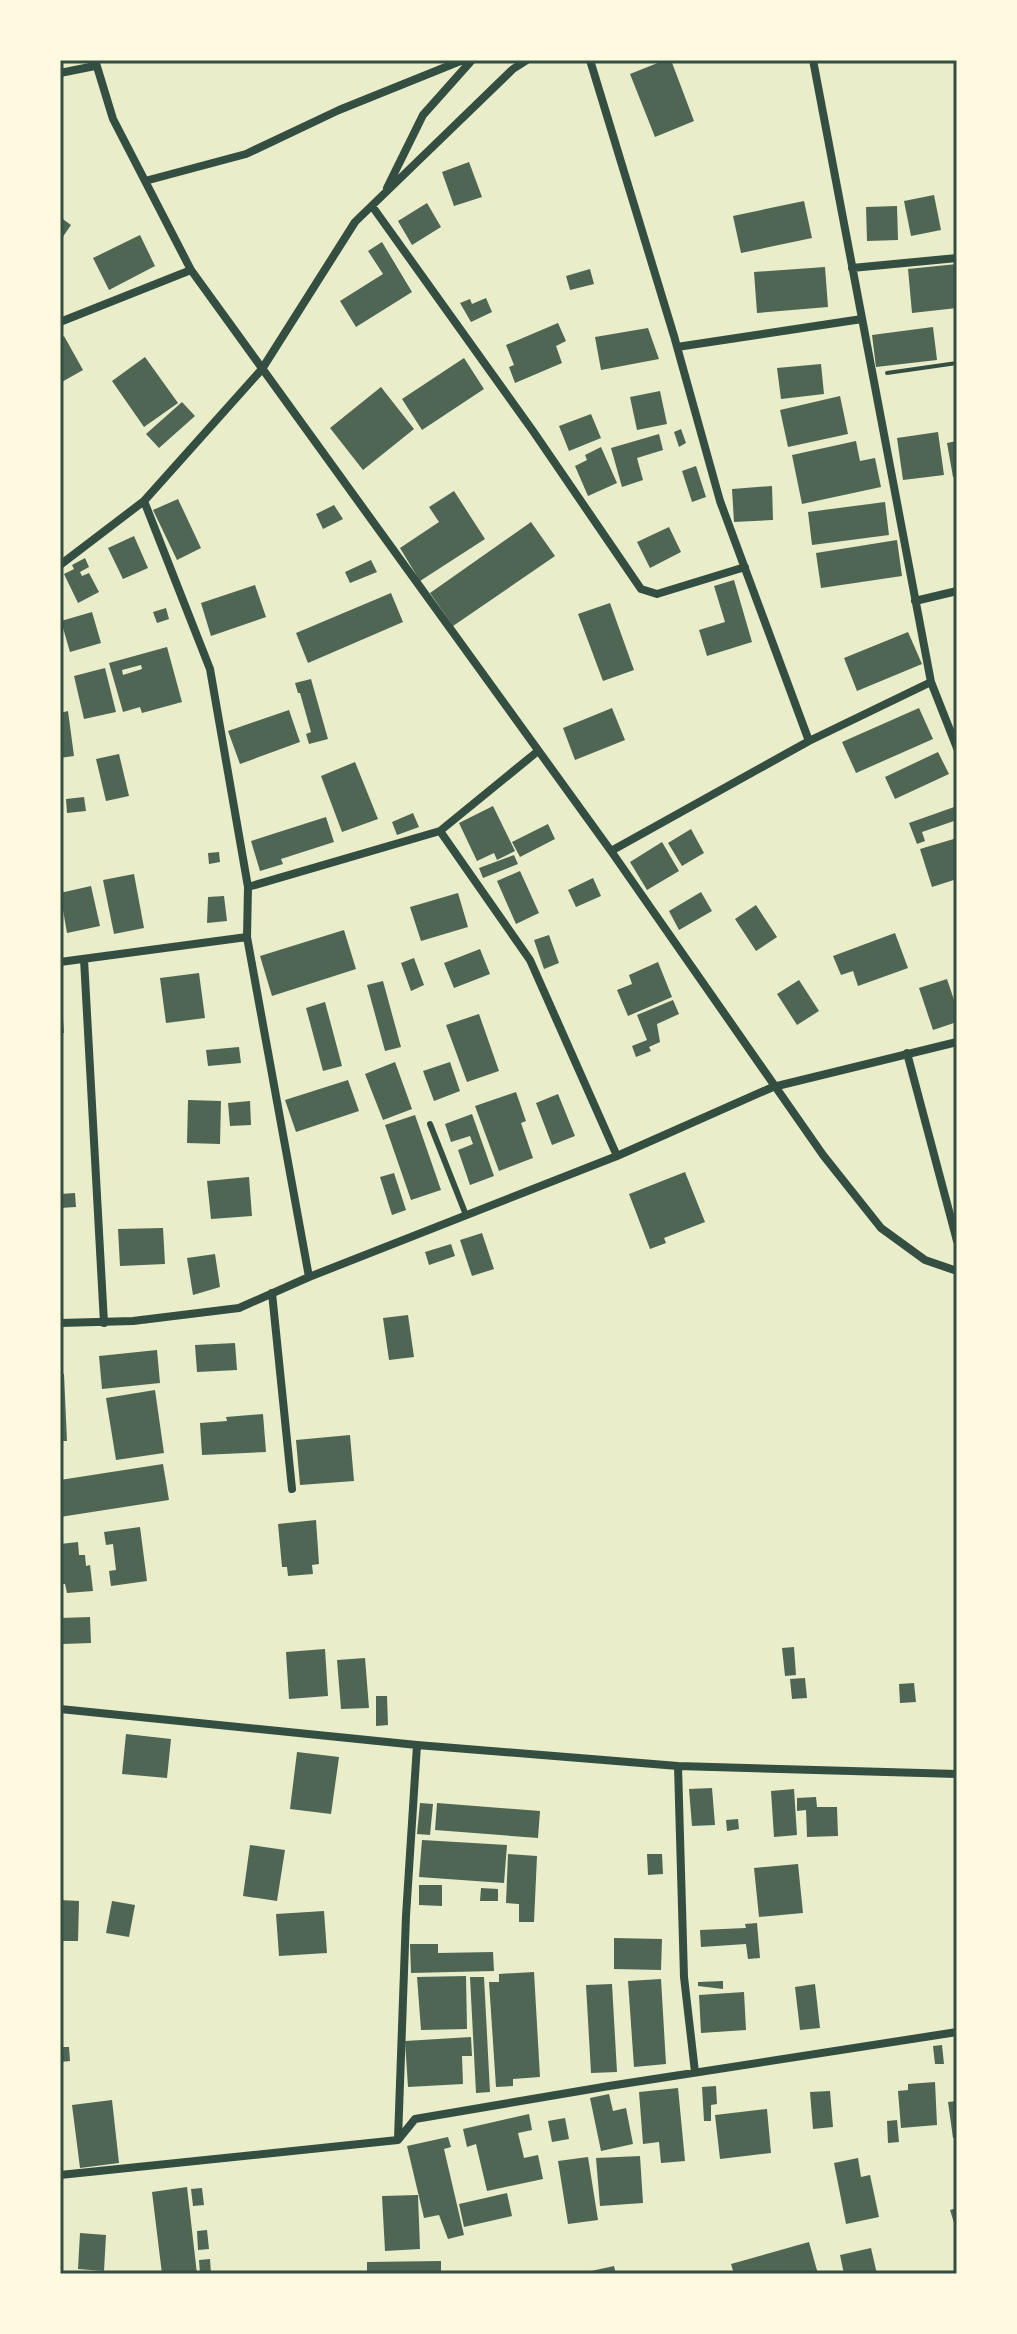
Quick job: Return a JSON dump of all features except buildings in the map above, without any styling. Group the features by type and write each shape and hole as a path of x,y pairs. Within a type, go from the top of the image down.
{"street":[{"path":"145,181 246,154 339,110 463,60"},
{"path":"382,196 423,115 472,60"},
{"path":"60,565 144,501 262,369 355,222 513,69 527,60"},
{"path":"590,60 720,501 809,741"},
{"path":"813,60 931,682 957,748"},
{"path":"60,73 95,63 113,119 191,270 611,851 823,1155 881,1228 925,1260 957,1271"},
{"path":"372,206 533,431 641,589 657,594 745,567"},
{"path":"852,268 957,258"},
{"path":"60,322 191,270"},
{"path":"677,347 862,319"},
{"path":"144,501 210,669 248,887 247,937 309,1277"},
{"path":"915,601 957,591"},
{"path":"611,851 809,741 931,682"},
{"path":"248,887 440,831 538,751"},
{"path":"440,831 530,960 617,1156"},
{"path":"60,962 247,937"},
{"path":"84,959 104,1323"},
{"path":"60,1323 104,1323 239,1308 309,1277 617,1156 773,1087 957,1042"},
{"path":"907,1053 957,1241"},
{"path":"272,1293 292,1489"},
{"path":"60,1709 417,1745 678,1766 957,1774"},
{"path":"398,2140 406,1916 417,1745"},
{"path":"678,1766 684,1977 695,2072"},
{"path":"60,2175 398,2140 415,2119 957,2032"}],"lane":[{"path":"430,1124 466,1215"}],"path":[{"path":"873,375 957,363"}]}
